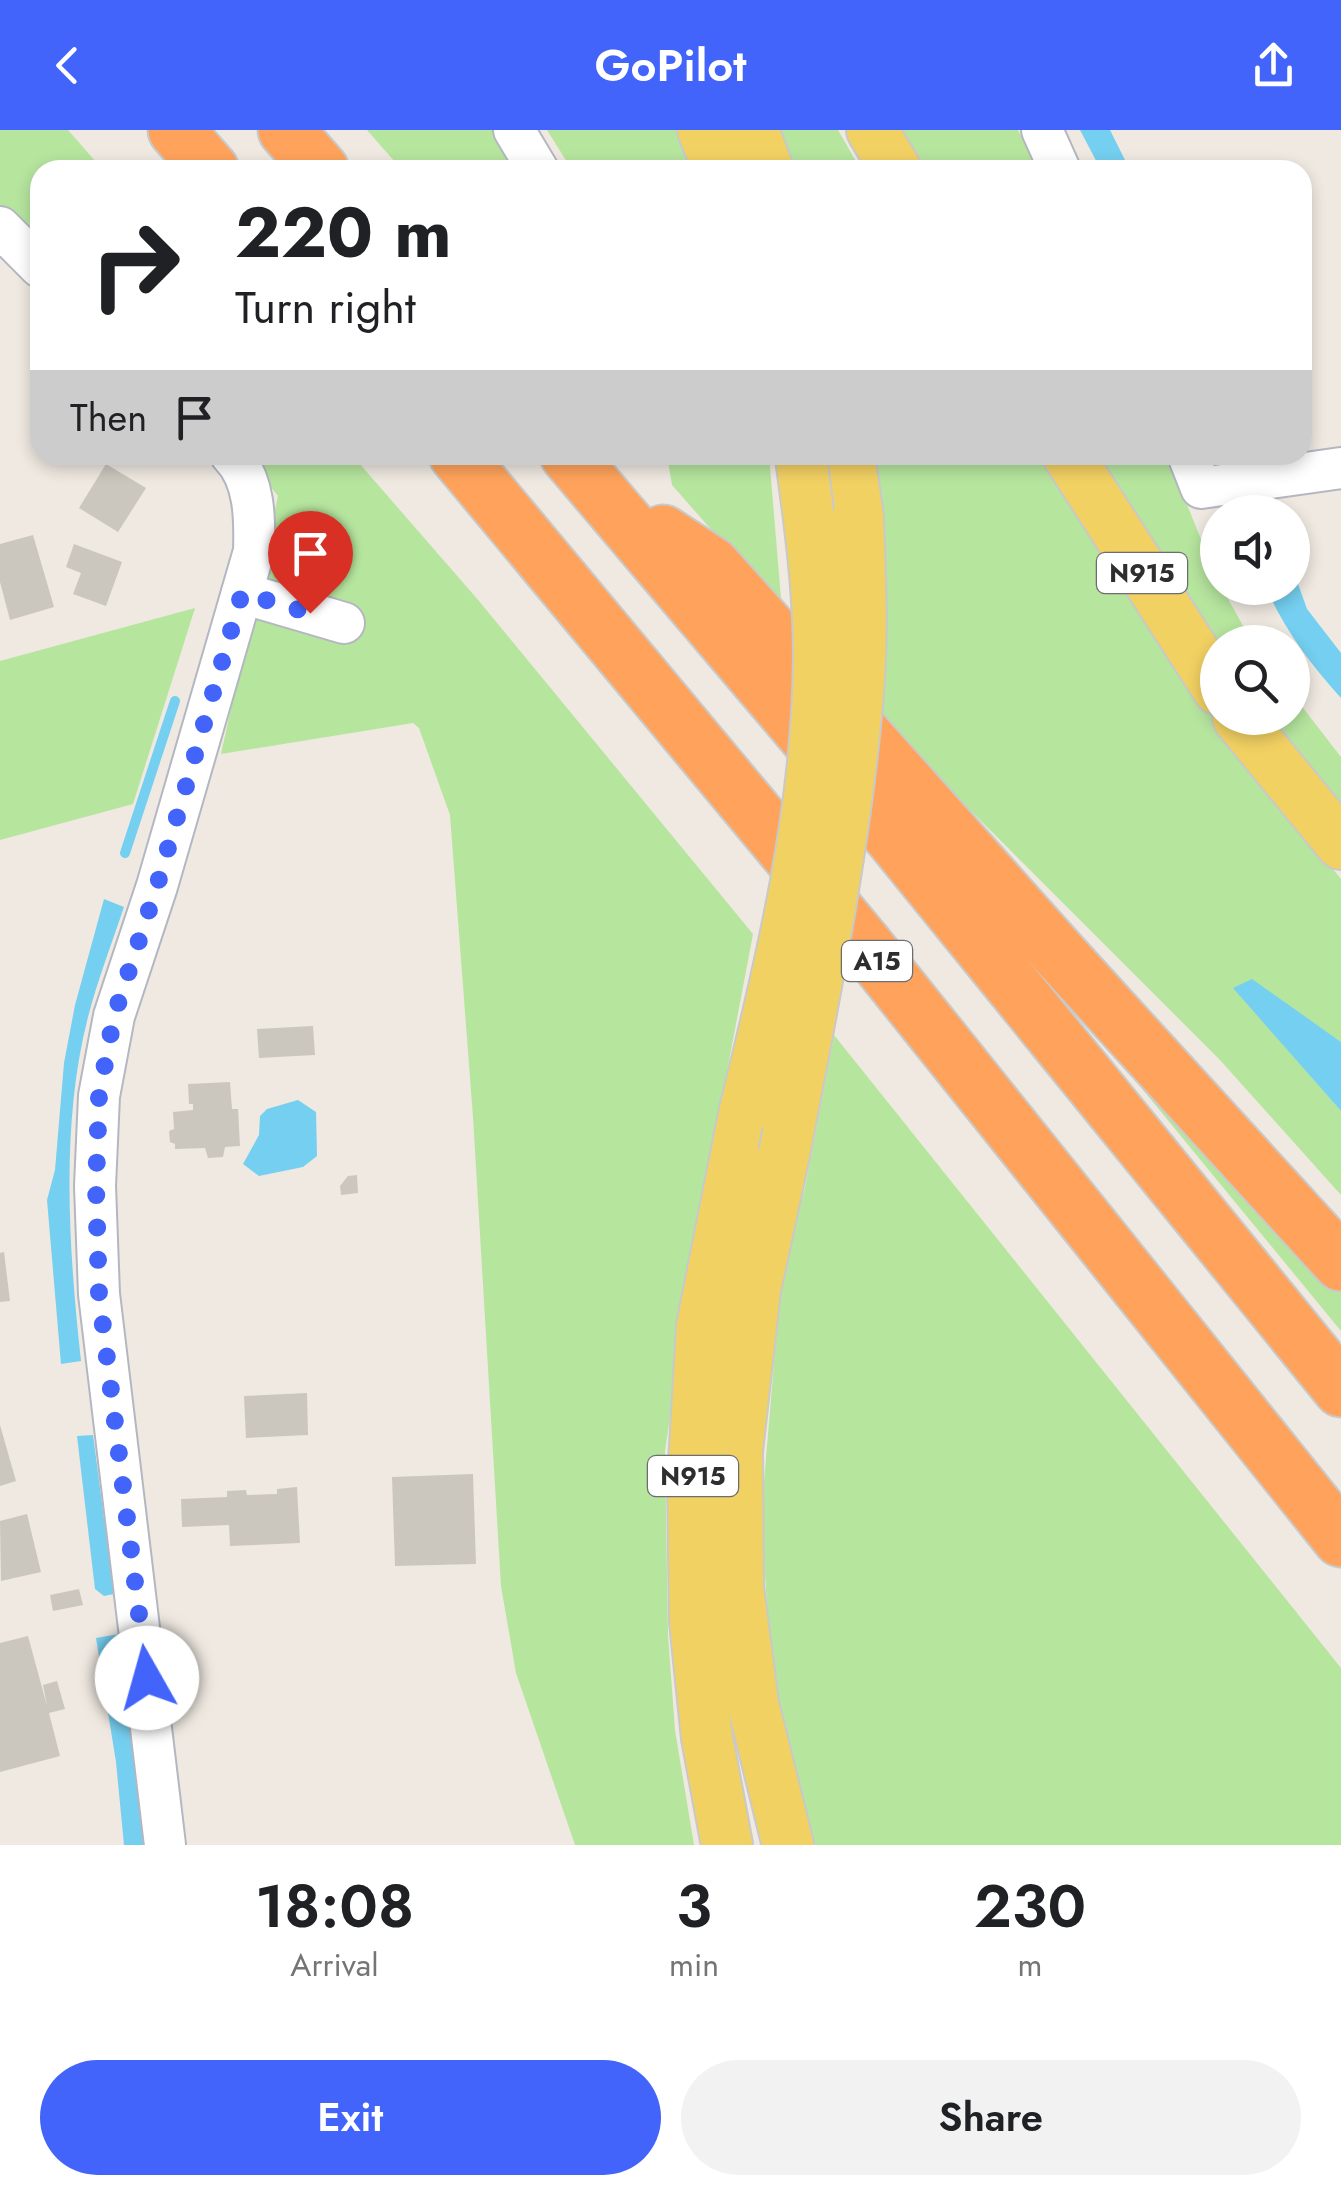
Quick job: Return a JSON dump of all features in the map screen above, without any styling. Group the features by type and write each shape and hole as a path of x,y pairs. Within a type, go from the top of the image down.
{"highway":[{"path":"176,130 202,160"},
{"path":"286,130 312,160"},
{"name":"A15","path":"464,465 864,944 1341,1538"},
{"path":"590,468 712,565 1341,1263"},
{"path":"590,468 1341,1389"},
{"name":"A15","path":"1290,1473 1341,1556"}],"main road":[{"path":"703,130 715,160"},
{"path":"752,130 764,160"},
{"path":"872,130 890,160"},
{"name":"N915","path":"727,1845 706,1738 697,1642 692,1480 702,1326 746,1110 782,961 802,849 816,738 817,465"},
{"name":"N915","path":"788,1845 753,1704 738,1588 737,1451 755,1290 845,823 859,689 858,516 823,465"},
{"name":"N915","path":"1074,465 1200,661"},
{"path":"1252,735 1341,844"}],"street":[{"path":"514,130 532,160"},
{"path":"1042,130 1056,160"},
{"path":"0,227 30,257"},
{"path":"166,1845 99,1294 99,1096 114,1016 157,886 254,551 251,493 238,465"},
{"path":"1194,472 1259,479 1341,468"},
{"path":"242,593 344,623"}],"green space":[{"path":"0,130 68,130 94,160 30,160 30,236 0,206"},
{"path":"367,130 496,130 517,160 393,160"},
{"path":"547,130 687,130 699,160 566,160"},
{"path":"770,130 838,130 855,160 780,160"},
{"path":"889,130 1018,130 1032,160 908,160"},
{"path":"253,465 361,465 479,601 753,934 700,1214 665,1451 668,1635 675,1730 694,1845 575,1845 516,1673 501,1586 473,1117 450,815 419,728 413,723 221,754 278,496"},
{"path":"669,465 770,465 782,610 672,485"},
{"path":"866,465 1046,465 1200,692 1200,735 1231,735 1341,879 1341,1042 1306,1018 1234,988 1341,1111 1341,1195 1220,1060 875,715"},
{"path":"1094,465 1171,465 1200,537 1200,605 1231,605 1243,625 1206,625"},
{"path":"195,608 133,804 0,840 0,661"},
{"path":"1310,717 1341,757 1341,812 1280,735 1310,735"},
{"path":"974,884 1341,1289 1341,1331"},
{"path":"834,1035 1341,1668 1341,1845 810,1845 771,1663 761,1517 782,1268 805,1187"}],"water":[{"path":"1080,130 1110,130 1125,160 1096,160"},
{"path":"1242,465 1268,465 1276,495 1250,495"},
{"path":"1274,605 1306,605 1341,653 1341,698 1310,660 1310,625 1286,625"},
{"path":"104,899 124,907 92,1003 73,1101 70,1188 81,1361 61,1364 47,1200 55,1170 64,1063 75,1005"},
{"path":"1252,979 1341,1042 1341,1111 1233,988"},
{"path":"298,1100 316,1112 317,1156 303,1167 259,1176 243,1164 259,1135 260,1116 267,1109"},
{"path":"93,1435 114,1594 104,1596 95,1589 77,1436"},
{"path":"119,1634 144,1845 124,1845 116,1762 96,1638"}],"building":[{"path":"105,465 146,488 118,532 79,508"},
{"path":"33,535 54,607 10,620 0,582 0,544"},
{"path":"74,544 122,562 106,606 73,594 81,573 66,567"},
{"path":"313,1026 315,1055 259,1058 257,1029"},
{"path":"230,1082 232,1109 238,1109 240,1146 225,1147 223,1157 208,1158 205,1148 175,1149 169,1131 174,1129 173,1112 193,1110 188,1084"},
{"path":"357,1175 358,1193 341,1195 340,1186 348,1176"},
{"path":"4,1252 10,1301 0,1302 0,1253"},
{"path":"307,1393 308,1435 246,1438 244,1396"},
{"path":"0,1425 16,1481 0,1486"},
{"path":"473,1474 476,1564 395,1566 392,1477"},
{"path":"297,1487 300,1543 230,1546 229,1525 182,1527 181,1499 227,1497 227,1491 246,1490 247,1495 277,1494 277,1489"},
{"path":"27,1514 41,1572 1,1581 0,1521"},
{"path":"79,1589 83,1605 53,1611 50,1595"},
{"path":"28,1636 47,1706 43,1685 57,1681 65,1709 49,1713 60,1756 0,1772 0,1643"}],"waterway":[{"path":"125,853 175,701"}],"route":[{"path":"147,1678 99,1294 99,1096 114,1016 157,886 242,593 310,613"}]}
